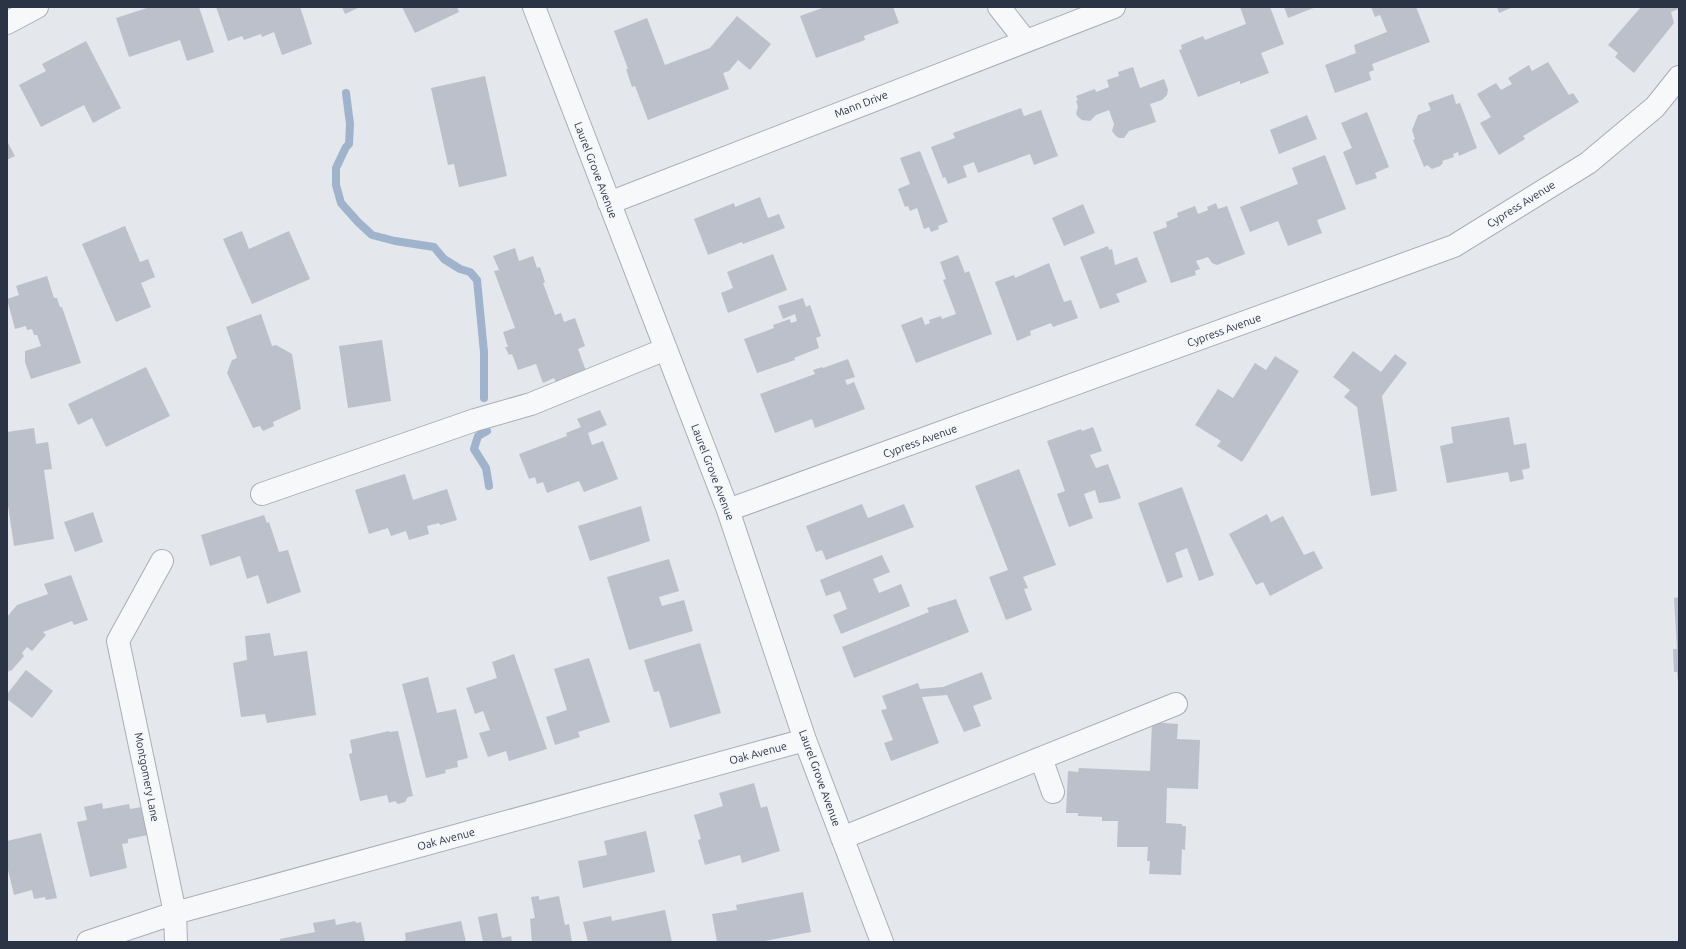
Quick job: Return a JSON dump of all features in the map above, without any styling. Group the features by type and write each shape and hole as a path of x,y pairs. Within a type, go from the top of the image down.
{"street":[{"path":"7,23 37,7"},
{"name":"Laurel Grove Avenue","path":"534,7 728,510 805,740 882,942"},
{"path":"999,7 1025,40"},
{"name":"Mann Drive","path":"609,203 1025,40 1114,7"},
{"name":"Cypress Avenue","path":"728,510 1454,246 1588,163 1655,107 1679,77"},
{"path":"262,494 475,420 531,404 666,349"},
{"name":"Montgomery Lane","path":"162,561 118,641 175,913 176,942"},
{"path":"842,838 1176,704"},
{"name":"Oak Avenue","path":"88,942 175,913 805,740"},
{"path":"1041,758 1053,792"}],"building":[{"path":"150,7 199,7 214,52 187,61 180,40 129,57 116,18"},
{"path":"216,7 300,7 312,44 282,55 274,32 262,37 261,34 244,40 242,36 228,41"},
{"path":"342,7 360,7 345,14"},
{"path":"402,7 457,7 459,12 415,33"},
{"path":"825,7 893,7 899,23 864,36 865,40 816,58 800,16"},
{"path":"1240,7 1270,7 1284,44 1261,53 1269,73 1240,84 1240,81 1198,97 1179,50 1182,49 1181,45 1203,36 1205,40 1246,24"},
{"path":"1284,7 1316,7 1288,18"},
{"path":"1371,7 1416,7 1430,42 1372,64 1374,70 1369,72 1371,80 1335,93 1325,65 1356,53 1354,45 1387,32 1380,15 1375,17"},
{"path":"1497,7 1513,7 1499,13"},
{"path":"1641,7 1677,7 1678,9 1671,12 1674,23 1634,73 1615,57 1618,53 1608,45"},
{"path":"737,16 771,44 750,70 738,60 729,71 723,73 729,89 648,120 635,86 632,87 626,69 628,69 614,31 647,18 665,65 710,48"},
{"path":"86,41 121,108 93,123 84,105 41,127 19,85 46,71 42,64"},
{"path":"1548,62 1569,95 1573,93 1579,102 1523,136 1525,139 1499,155 1480,123 1491,117 1477,94 1496,83 1501,90 1512,84 1508,78 1529,65 1532,71"},
{"path":"1133,67 1140,88 1164,79 1168,90 1167,95 1162,100 1150,104 1156,122 1129,131 1124,138 1119,138 1112,131 1114,124 1109,110 1096,115 1090,121 1082,120 1078,117 1076,113 1078,107 1076,101 1078,100 1076,96 1095,89 1096,92 1109,87 1107,80 1119,76 1118,72"},
{"path":"485,76 507,176 459,187 454,164 448,165 431,88"},
{"path":"1453,94 1456,104 1460,103 1477,148 1459,156 1458,152 1453,154 1454,157 1442,161 1443,163 1440,166 1432,169 1427,165 1424,167 1413,140 1415,139 1412,130 1418,115 1431,110 1428,103"},
{"path":"1021,108 1024,116 1041,110 1058,156 1034,165 1030,154 978,173 974,162 963,166 967,177 948,184 945,177 943,178 931,147 955,138 953,133"},
{"path":"1367,112 1389,167 1375,173 1377,178 1356,185 1343,152 1352,148 1341,123"},
{"path":"1307,115 1317,139 1279,154 1270,130"},
{"path":"7,141 15,156 7,160"},
{"path":"920,151 948,222 938,226 939,229 931,232 929,227 924,229 917,208 910,211 908,206 905,207 898,189 910,184 900,158"},
{"path":"1325,155 1346,209 1317,220 1322,233 1288,246 1278,221 1250,232 1240,207 1298,184 1292,168"},
{"path":"760,197 768,218 779,214 785,228 743,244 742,242 708,255 694,219 734,203 735,207"},
{"path":"1216,203 1218,209 1227,206 1245,254 1217,265 1212,263 1208,257 1196,261 1200,269 1195,271 1196,275 1171,283 1153,232 1167,227 1166,222 1178,217 1177,213 1195,206 1198,214 1208,210 1207,207"},
{"path":"1083,204 1095,233 1064,246 1052,218"},
{"path":"125,226 140,262 148,259 155,277 141,283 151,307 116,322 82,244"},
{"path":"242,231 249,249 289,231 310,279 252,304 223,239"},
{"path":"1108,246 1109,250 1112,249 1115,265 1137,257 1147,282 1116,294 1120,302 1100,309 1080,257"},
{"path":"515,248 519,261 533,256 537,268 540,267 545,282 543,283 555,315 561,313 564,322 575,318 585,346 578,349 586,371 556,382 554,378 543,383 536,364 518,370 512,354 509,355 505,347 508,347 503,332 515,328 494,271 499,270 493,256"},
{"path":"773,254 787,290 728,313 721,293 733,288 727,272"},
{"path":"958,255 965,273 969,271 992,334 916,363 901,325 922,317 925,325 930,323 929,320 941,316 942,319 956,314 943,280 946,279 940,262"},
{"path":"1049,263 1064,302 1071,300 1078,318 1053,327 1051,323 1030,331 1031,335 1017,341 995,282 1014,275 1015,278"},
{"path":"47,276 54,298 57,298 60,307 62,307 81,363 31,379 25,362 25,351 41,346 37,335 34,335 32,329 27,330 26,326 15,329 7,299 19,295 16,286"},
{"path":"803,298 806,307 810,305 821,336 816,338 819,348 794,358 795,360 757,373 744,339 774,328 773,325 790,319 791,323 797,321 795,314 783,319 778,306"},
{"path":"261,314 272,346 276,345 292,354 301,409 273,422 274,426 263,431 260,426 253,428 227,373 232,360 237,358 226,327"},
{"path":"382,340 391,401 348,408 339,346"},
{"path":"1353,351 1381,372 1395,354 1407,363 1382,396 1397,491 1371,496 1357,407 1344,397 1350,390 1333,377"},
{"path":"1275,356 1299,371 1242,462 1217,446 1221,441 1195,425 1218,389 1233,398 1255,363 1266,370"},
{"path":"848,359 855,377 845,380 847,385 854,382 865,409 815,428 812,419 775,433 760,394 815,374 813,370"},
{"path":"146,367 170,416 106,447 92,418 78,425 68,404"},
{"path":"600,410 607,425 588,433 592,445 603,441 618,479 584,492 579,481 547,493 543,482 537,484 535,477 529,479 519,454 567,436 566,433 581,427 577,419"},
{"path":"1509,417 1514,445 1526,443 1530,468 1522,470 1524,479 1510,482 1508,472 1447,483 1440,446 1453,443 1451,427"},
{"path":"1093,427 1102,451 1090,455 1096,468 1108,464 1121,498 1099,503 1095,490 1084,494 1093,518 1069,527 1057,494 1065,491 1047,441 1081,429 1082,431"},
{"path":"34,428 36,444 48,442 52,469 44,470 54,539 14,546 7,499 7,432"},
{"path":"1019,469 1056,565 1023,577 1028,588 1024,589 1032,610 1006,620 989,577 1008,570 975,486"},
{"path":"405,474 413,500 447,489 457,520 440,525 439,523 427,526 429,534 409,540 406,531 391,536 388,528 369,534 355,490"},
{"path":"1182,487 1214,575 1199,581 1187,548 1175,553 1183,577 1167,583 1138,503"},
{"path":"862,504 868,518 904,504 914,527 826,560 822,550 816,552 806,526"},
{"path":"641,506 650,541 590,561 578,526"},
{"path":"93,512 103,542 75,552 64,522"},
{"path":"1267,514 1271,522 1283,516 1304,555 1314,551 1323,568 1270,596 1263,582 1256,585 1229,534"},
{"path":"264,515 267,523 269,522 279,552 288,550 301,592 267,604 258,575 247,579 240,556 210,566 201,535"},
{"path":"882,555 890,572 873,579 879,593 901,584 910,606 841,634 833,615 847,609 840,591 826,596 820,580"},
{"path":"669,559 679,591 659,597 662,606 684,600 693,631 629,650 607,577"},
{"path":"71,575 88,620 74,625 72,621 43,632 46,635 32,651 27,647 22,653 24,656 11,671 10,670 7,673 7,617 17,605 48,594 44,584"},
{"path":"1679,597 1678,682 1677,672 1674,672 1673,649 1677,649 1674,598"},
{"path":"956,599 969,632 854,678 842,647 929,612 927,608"},
{"path":"270,633 274,656 307,651 316,715 267,723 265,714 241,717 233,663 247,660 245,636"},
{"path":"700,643 721,713 670,728 659,691 654,692 644,660"},
{"path":"514,654 547,749 509,761 506,751 488,757 479,733 490,730 483,711 475,714 466,688 497,678 492,662"},
{"path":"589,658 610,722 578,732 580,737 555,745 546,717 567,710 554,669"},
{"path":"26,670 53,691 32,718 7,699 7,694"},
{"path":"982,672 992,699 973,706 981,726 964,732 947,695 922,697 939,743 891,761 884,743 893,740 881,710 887,709 882,696 918,683 920,689 943,687"},
{"path":"428,677 437,713 456,709 468,758 457,761 458,767 445,770 446,773 426,778 402,684"},
{"path":"1152,722 1178,724 1177,739 1200,740 1198,789 1167,788 1166,823 1182,824 1182,826 1186,826 1185,850 1182,849 1181,875 1149,874 1150,861 1147,861 1148,847 1117,847 1118,821 1102,821 1102,817 1078,816 1078,813 1066,813 1068,771 1078,772 1079,768 1150,771"},
{"path":"389,731 398,731 413,796 408,797 405,802 398,804 395,801 389,803 387,795 360,801 349,754 352,753 350,740"},
{"path":"754,783 761,808 767,806 780,851 742,863 740,855 705,865 698,840 701,839 694,815 723,806 719,793"},
{"path":"102,803 103,809 129,804 130,809 142,807 148,835 128,839 128,843 122,844 127,868 90,877 77,822 87,820 84,807"},
{"path":"646,831 655,872 583,888 578,861 607,855 604,841"},
{"path":"41,833 57,898 46,900 45,897 34,899 32,890 14,895 7,866 7,841"},
{"path":"803,892 811,932 759,942 717,942 712,914 737,910 736,905"},
{"path":"539,896 539,900 559,896 565,925 569,924 572,942 532,942 530,919 535,918 531,897"},
{"path":"665,910 672,942 588,942 583,922 611,916 612,921"},
{"path":"497,913 502,938 511,936 512,942 483,942 478,917"},
{"path":"335,919 336,925 355,921 356,923 361,922 365,942 280,942 280,939 315,932 313,923"},
{"path":"461,921 466,942 398,942 406,940 405,933"}],"waterway":[{"path":"346,93 350,124 349,144 346,147 336,168 336,185 341,203 372,235 395,241 434,247 444,259 460,269 470,272 477,280 484,352 484,398"},
{"path":"487,431 478,436 474,449 486,468 489,486"}]}
